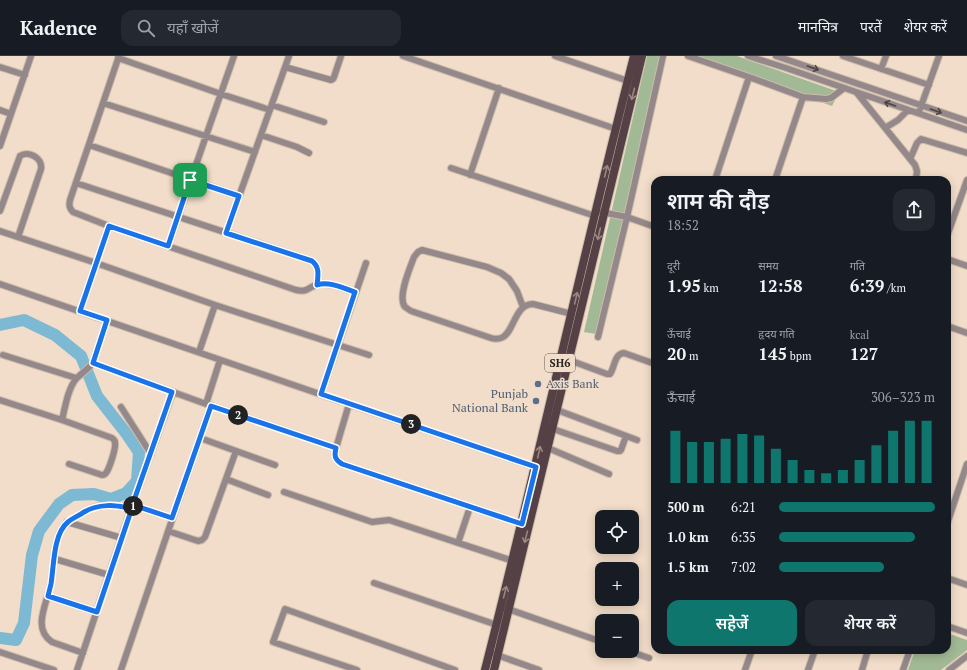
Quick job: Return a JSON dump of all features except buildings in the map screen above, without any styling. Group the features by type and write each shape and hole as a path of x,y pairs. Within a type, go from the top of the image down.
{"main road":[{"name":"SH6","path":"485,670 494,654 548,448 569,360 616,129 634,56"},
{"name":"SH6","path":"494,670 497,625 505,608 513,561 572,314 642,56"}],"street":[{"path":"0,146 31,56"},
{"path":"168,246 234,56"},
{"path":"226,233 289,56"},
{"path":"285,67 331,80 334,77 341,56"},
{"path":"404,56 616,129"},
{"path":"555,56 628,81"},
{"path":"598,337 627,217 663,56"},
{"path":"688,56 803,97 831,98 844,88"},
{"path":"748,56 967,130"},
{"path":"776,56 789,58 967,121"},
{"path":"842,56 929,85"},
{"path":"881,69 886,56"},
{"path":"919,114 939,56"},
{"path":"324,122 221,94 119,57 70,200 70,208 77,214 109,226 296,290 306,291 322,283 355,292"},
{"path":"786,68 789,58"},
{"path":"0,67 25,75"},
{"path":"716,176 749,77"},
{"path":"470,175 499,88"},
{"path":"856,92 915,165 918,171 917,176"},
{"path":"776,176 803,97"},
{"path":"103,103 255,152"},
{"path":"0,110 12,114"},
{"path":"885,128 898,120 908,110"},
{"path":"261,135 297,147 309,153"},
{"path":"910,159 921,139 967,153"},
{"path":"89,145 239,196"},
{"path":"0,211 20,156 26,154 38,159 42,165 41,169 18,237"},
{"path":"452,168 470,175 598,214 616,214 651,226"},
{"path":"951,225 967,180"},
{"path":"76,183 312,261 318,267 317,285"},
{"path":"80,311 109,226"},
{"path":"0,231 369,356"},
{"path":"523,307 517,291 509,280 501,273 486,267 422,250 414,257 402,295 405,307 411,311 497,339 506,335 523,307 528,304 572,314"},
{"path":"951,260 967,266"},
{"path":"321,394 366,263"},
{"path":"0,284 536,467"},
{"path":"199,352 215,305"},
{"path":"62,420 70,390 76,378 91,365 107,320"},
{"path":"951,327 967,333"},
{"path":"569,360 607,374 610,374 612,371 617,356 620,353 651,363"},
{"path":"3,355 76,378"},
{"path":"121,670 200,438 220,360"},
{"path":"91,365 336,448"},
{"path":"77,670 172,392"},
{"path":"0,400 62,420 112,438 115,441 115,450 108,471 105,474 98,475 69,464"},
{"path":"349,404 336,448 335,458 338,462 522,524"},
{"path":"121,407 151,454"},
{"path":"557,410 638,440"},
{"path":"552,429 617,451 621,450 626,436"},
{"path":"200,438 275,465"},
{"path":"548,448 610,474"},
{"path":"168,531 198,541 205,537 236,451"},
{"path":"951,512 967,464"},
{"path":"226,479 268,495"},
{"path":"284,492 372,522 389,520 513,561"},
{"path":"82,653 47,639 41,628 42,618 51,584 56,547 62,528 67,522 95,507 117,505 132,507 172,518"},
{"path":"458,543 470,507"},
{"path":"67,522 122,538"},
{"path":"54,559 109,575"},
{"path":"951,579 967,585"},
{"path":"374,583 497,625"},
{"path":"48,596 97,612"},
{"path":"505,608 595,640"},
{"path":"357,670 274,642 285,609 455,670"},
{"path":"951,627 967,633"},
{"path":"0,652 40,668 54,670"},
{"path":"494,654 539,670"},
{"path":"745,670 751,654"},
{"path":"808,670 814,654"},
{"path":"862,670 867,654"},
{"path":"903,670 909,654"},
{"path":"639,655 649,658"},
{"path":"949,670 967,656"},
{"path":"516,670 518,662"}],"green space":[{"path":"647,56 662,56 596,334 584,332"},
{"path":"692,56 737,56 839,92 832,106"},
{"path":"951,634 967,640 967,650 941,670 908,670 914,654 951,654"}],"waterway":[{"path":"0,325 24,320 55,335 81,356 97,396 139,452 137,481 126,493 111,499 94,494 72,495 59,504 39,531 32,555 24,623 16,640 0,638"}],"place":[{"name":"Axis Bank","path":"538,384"},
{"name":"Punjab National Bank","path":"536,401"}],"route":[{"path":"190,180 239,196 226,233 312,261 318,267 317,285 322,283 328,284 355,292 321,394 536,467 522,524 342,464 335,458 336,448 211,406 172,518 133,505 97,612 48,596 56,547 62,528 67,522 95,507 117,505 131,509 172,392 93,363 107,320 80,311 109,226 168,246 190,180"}]}
